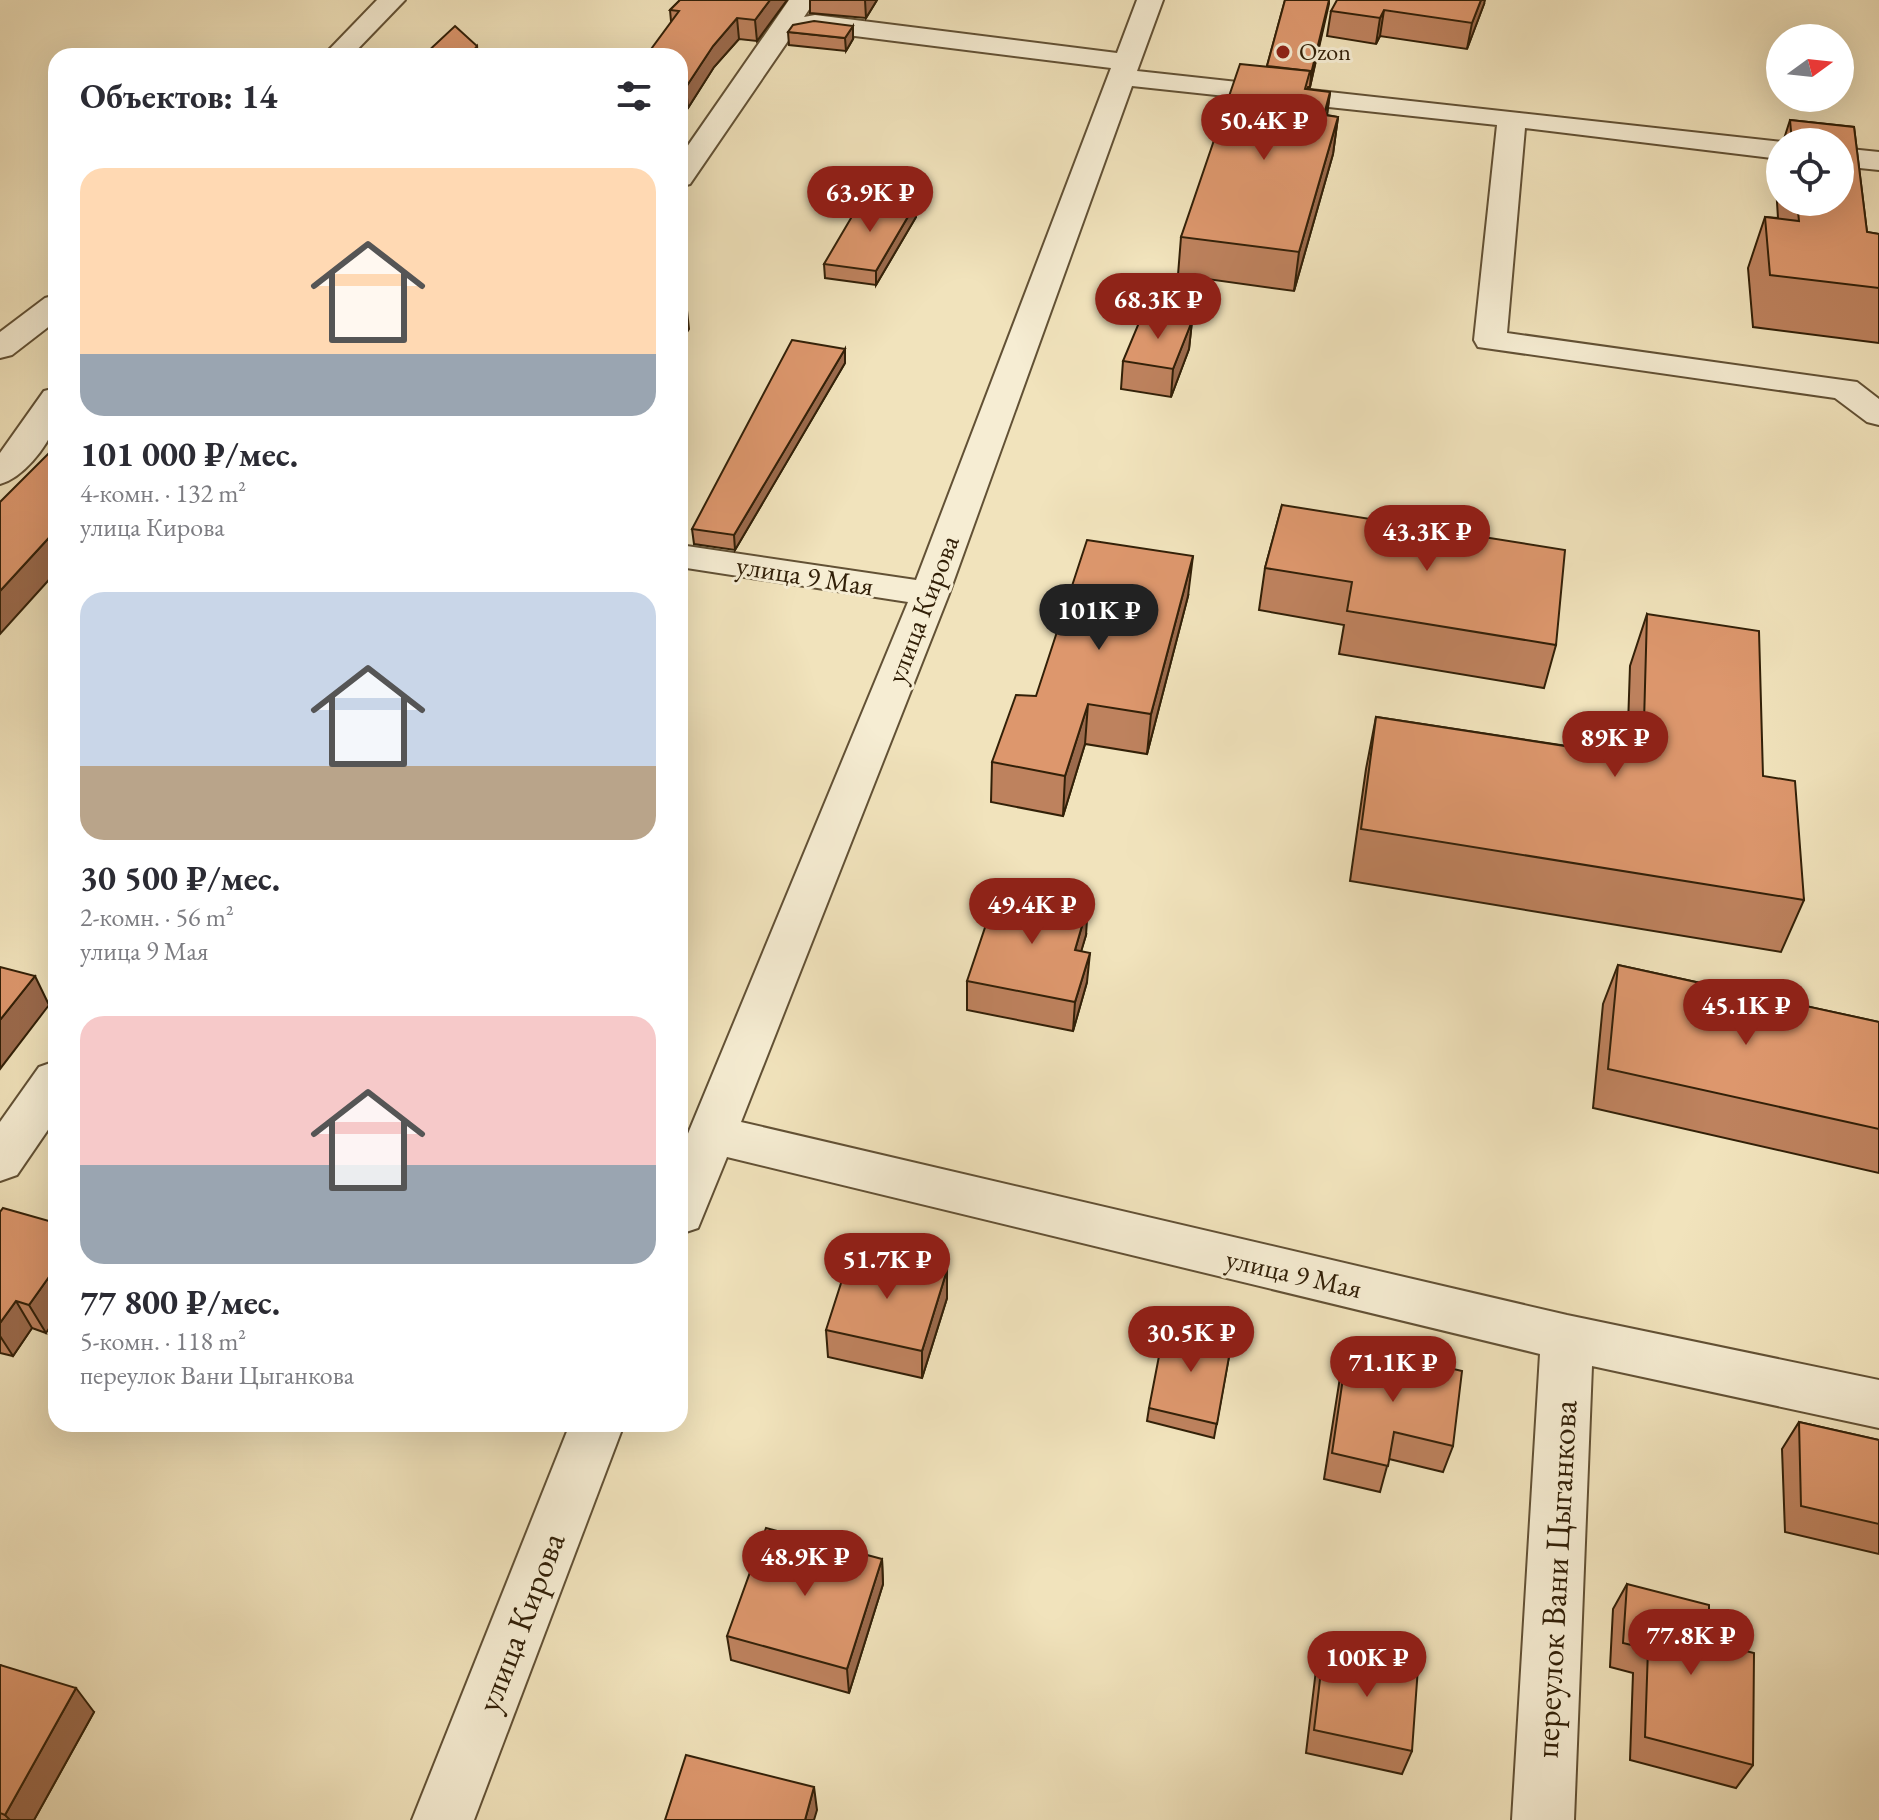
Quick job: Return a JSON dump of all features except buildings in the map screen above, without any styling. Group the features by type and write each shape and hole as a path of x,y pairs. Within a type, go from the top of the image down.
{"street":[{"path":"344,48 392,0"},
{"path":"688,166 803,0"},
{"name":"улица Кирова","path":"688,1193 930,594 1150,0"},
{"path":"781,29 815,23 1123,70 1766,148"},
{"path":"1512,118 1490,340 1879,394"},
{"path":"1854,158 1879,161"},
{"path":"0,348 48,311"},
{"path":"1845,389 1879,415"},
{"path":"6,459 48,408"},
{"path":"6,459 48,460"},
{"name":"улица 9 Мая","path":"688,557 930,594"},
{"path":"0,1161 48,1092"},
{"name":"улица 9 Мая","path":"711,1134 1567,1338 1879,1404"},
{"name":"переулок Вани Цыганкова","path":"1543,1820 1567,1338"},
{"name":"улица Кирова","path":"443,1820 594,1432"}],"place":[{"name":"Ozon","path":"1283,52"}]}
